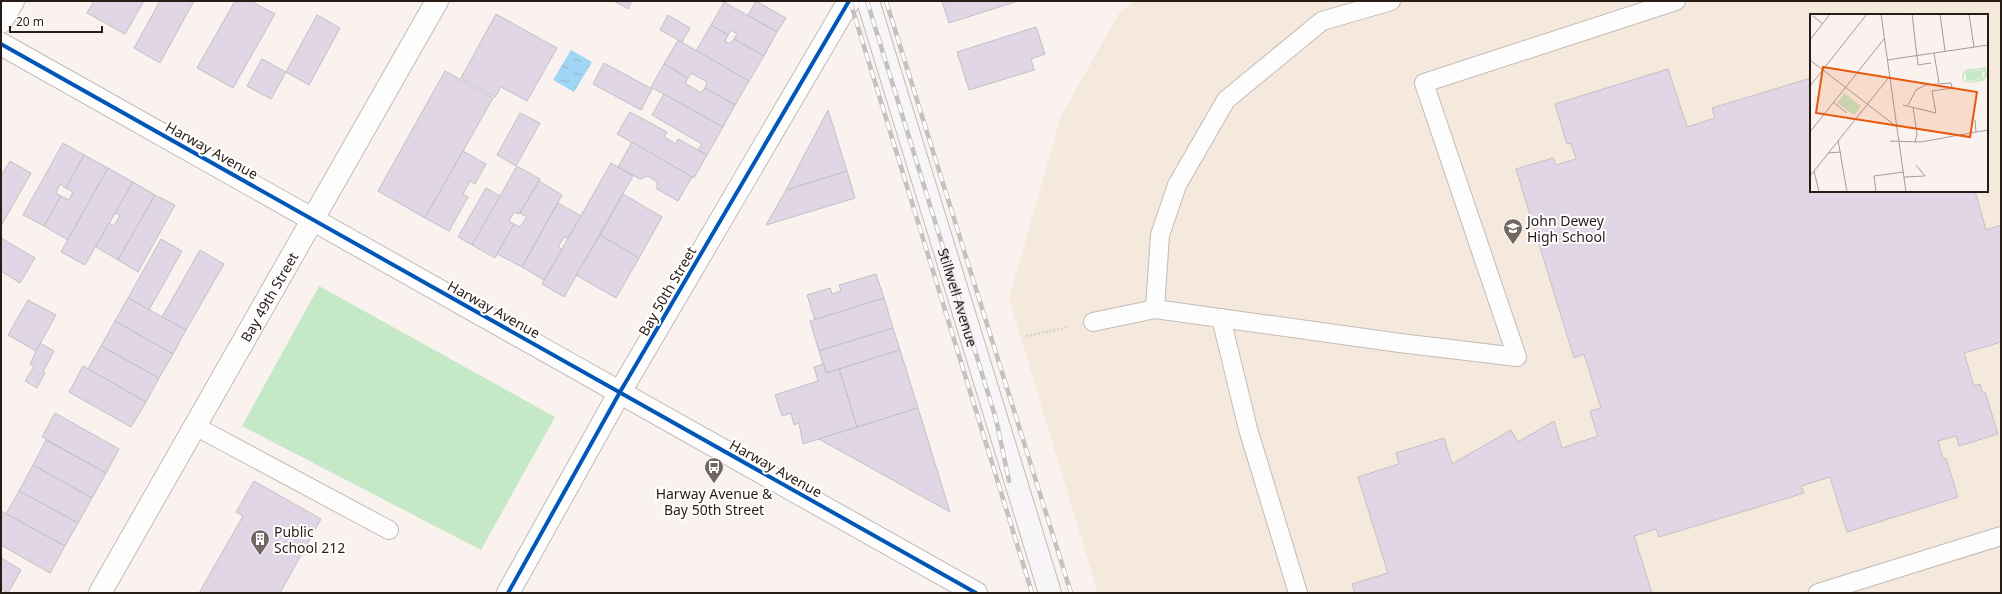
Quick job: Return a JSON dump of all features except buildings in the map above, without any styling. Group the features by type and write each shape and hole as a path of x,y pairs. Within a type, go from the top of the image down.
{"main road":[{"name":"Stillwell Avenue","path":"868,1 1050,593"}],"street":[{"path":"1,22 13,1"},
{"name":"Bay 49th Street","path":"100,593 437,1"},
{"name":"Bay 50th Street","path":"508,593 620,392 849,1"},
{"name":"Harway Avenue","path":"1,44 976,593"}],"lane":[{"path":"1155,309 1160,235 1177,185 1226,100 1322,21 1391,1"},
{"path":"1093,322 1155,309 1400,343 1517,357 1424,83 1676,1"},
{"path":"1222,318 1248,429 1298,593"},
{"path":"195,426 389,530"},
{"path":"1818,593 2001,536"}],"path":[{"path":"1026,336 1093,322"}],"shaded area":[{"name":"John Dewey High School","path":"1134,1 2001,1 2001,593 1098,593 1009,299 1061,116 1120,12"}],"green space":[{"path":"319,286 555,417 481,550 242,426"}],"water":[{"path":"571,50 592,62 574,92 553,80"}],"railway":[{"path":"850,1 1032,593"},
{"path":"867,1 996,419 1009,481"},
{"path":"886,1 1071,593"}],"cycle path":[{"path":"508,593 620,392 849,1"},
{"path":"1,44 976,593"}],"place":[{"name":"John Dewey High School","path":"1513,245"},
{"name":"Harway Avenue & Bay 50th Street","path":"714,484"},
{"name":"Public School 212","path":"260,556"}]}
